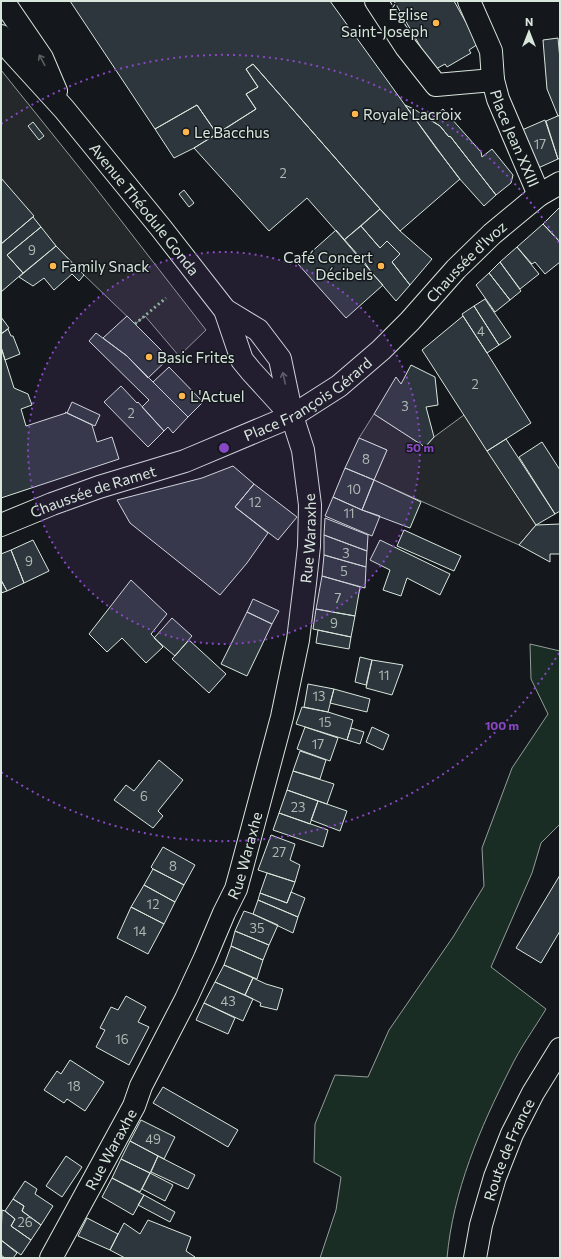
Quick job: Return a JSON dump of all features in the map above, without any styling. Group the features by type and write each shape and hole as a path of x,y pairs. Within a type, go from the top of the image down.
{"main road":[{"name":"Avenue Théodule Gonda","path":"3,1 42,58 64,108"},
{"path":"376,1 406,47 436,85 493,80"},
{"name":"Place Jean XXIII","path":"469,1 491,51 493,80 498,99 539,195"},
{"name":"Avenue Théodule Gonda","path":"1,36 12,52 64,108 225,310 242,360 292,416"},
{"name":"Chaussée d'Ivoz","path":"381,350 410,321 461,264 492,234 539,195 560,182"},
{"name":"Avenue Théodule Gonda","path":"225,310 258,330 280,359 292,416"},
{"name":"Place François Gérard","path":"185,460 292,416 339,386 381,350"},
{"name":"Rue Waraxhe","path":"51,1258 134,1106 140,1086 186,999 236,889 242,871 282,717 298,640 305,583 309,546 310,505 303,450 292,416"},
{"name":"Chaussée de Ramet","path":"1,525 65,499 185,460"},
{"name":"Route de France","path":"475,1258 481,1225 495,1177 512,1134 533,1093 560,1049"}],"green space":[{"path":"530,644 560,651 560,824 541,843 532,873 491,967 546,1009 514,1061 478,1137 455,1208 447,1258 320,1258 336,1210 341,1177 314,1162 315,1124 335,1075 368,1077 389,1030 453,937 484,886 482,848 512,768 548,714 531,679"}],"shaded area":[{"path":"1,70 95,187 206,330 179,356 145,316 135,324 84,275 56,246 1,179"},
{"path":"374,414 425,447 434,437 464,415 536,525 519,545 374,480 387,450 359,438"}],"building":[{"name":"Royale Lacroix","path":"70,1 330,1 460,179 400,231 253,64 246,69 258,87 246,94 256,109 217,134 197,105 155,129"},
{"name":"Église Saint-Joseph","path":"394,1 454,1 478,44 469,50 471,53 447,67 445,64 434,70"},
{"path":"558,38 560,60 560,115 558,116 547,89 543,40"},
{"path":"253,64 380,209 344,240 307,198 269,231 194,148 256,109 246,94 258,87 246,69"},
{"name":"Le Bacchus","path":"197,105 217,134 174,158 155,129"},
{"path":"405,105 414,109 440,126 449,137 450,136 496,195 484,206 458,177"},
{"path":"443,109 481,152 482,157 492,149 513,175 511,183 496,195 450,136 449,137 440,126 430,120"},
{"path":"560,115 560,158 558,159 546,121"},
{"path":"545,120 558,159 536,169 522,130"},
{"path":"33,122 44,136 39,140 28,126"},
{"path":"1,178 34,216 1,244"},
{"path":"184,190 194,203 189,207 179,194"},
{"path":"560,207 560,242 543,224"},
{"path":"380,209 400,231 432,259 410,285 392,262 400,254 387,241 380,248 361,226"},
{"path":"33,217 41,227 7,255 23,273 1,292 1,244"},
{"path":"543,224 560,242 560,262 545,274 535,262 532,264 517,247"},
{"name":"Café Concert Décibels","path":"361,226 380,248 387,241 400,254 392,262 410,285 396,301 344,240"},
{"path":"41,227 56,246 23,273 7,255"},
{"path":"336,230 383,285 346,318 298,264"},
{"name":"Family Snack","path":"56,246 84,275 79,281 72,274 54,290 44,278 33,286 19,277"},
{"path":"517,247 539,274 520,289 500,262"},
{"path":"500,262 521,291 510,300 489,273"},
{"path":"489,273 510,300 495,312 476,285"},
{"path":"485,299 511,337 499,345 474,306"},
{"path":"474,306 499,345 487,353 462,314"},
{"path":"127,316 169,358 148,378 127,356 103,338"},
{"path":"463,316 531,423 487,451 422,350"},
{"path":"1,317 9,328 1,334"},
{"path":"8,329 11,336 13,336 20,354 5,360 1,347 1,334"},
{"path":"96,333 127,356 188,417 173,433 168,427 164,431 142,407 149,400 89,341"},
{"path":"1,347 14,388 28,394 32,405 21,409 26,426 66,413 65,412 92,425 97,442 112,437 119,459 1,498"},
{"path":"411,365 435,377 438,405 426,407 434,437 425,447 374,414 396,377 401,384"},
{"name":"L'Actuel","path":"169,367 203,402 188,417 153,382"},
{"path":"121,386 137,403 138,402 164,431 148,447 104,402"},
{"path":"72,402 100,415 95,426 67,413"},
{"path":"359,438 387,450 374,480 345,468"},
{"path":"506,439 555,514 536,525 487,451"},
{"path":"542,442 560,470 560,511 555,514 519,457"},
{"path":"233,466 254,484 235,507 268,533 247,563 220,595 130,523 117,500 202,478"},
{"path":"345,468 374,480 362,510 333,497"},
{"path":"374,480 421,502 410,528 362,510"},
{"path":"254,484 297,517 278,540 235,507"},
{"path":"333,497 380,516 372,536 325,516"},
{"path":"325,518 368,535 367,551 324,535"},
{"path":"560,524 560,554 550,554 550,562 519,545 536,525"},
{"path":"404,530 461,556 454,571 397,546"},
{"path":"324,535 367,551 366,567 324,555"},
{"path":"33,540 49,571 24,583 11,550"},
{"path":"380,540 450,574 440,595 407,578 401,596 383,590 390,570 370,560"},
{"path":"11,550 24,583 7,591 1,580 1,554"},
{"path":"324,555 366,567 365,588 322,576"},
{"path":"322,576 360,587 355,616 316,609"},
{"path":"1,580 7,591 1,593"},
{"path":"131,580 167,614 151,634 163,647 146,663 122,638 107,652 89,634"},
{"path":"253,599 279,611 272,624 247,612"},
{"path":"316,609 355,616 351,637 313,629"},
{"path":"247,612 272,624 247,676 221,664"},
{"path":"172,618 192,636 175,656 154,638"},
{"path":"318,630 351,637 349,649 316,643"},
{"path":"189,640 226,674 209,693 172,659"},
{"path":"360,657 372,660 366,685 355,682"},
{"path":"372,660 403,665 392,695 366,688"},
{"path":"308,684 334,689 328,712 304,707"},
{"path":"334,689 370,699 367,712 330,703"},
{"path":"302,707 328,712 353,720 347,740 296,724"},
{"path":"305,727 338,738 330,761 297,749"},
{"path":"372,727 389,735 383,750 366,742"},
{"path":"351,728 364,732 360,744 347,740"},
{"path":"300,751 326,760 320,779 293,771"},
{"path":"159,760 183,780 158,811 163,816 153,828 114,800 126,785 134,791"},
{"path":"293,771 334,784 327,804 287,790"},
{"path":"287,790 318,801 310,824 279,813"},
{"path":"318,801 347,811 340,831 311,820"},
{"path":"279,813 328,830 323,847 273,830"},
{"path":"271,835 295,844 290,860 300,865 295,882 258,870"},
{"path":"163,847 195,865 184,885 151,867"},
{"path":"153,869 184,885 175,902 144,885"},
{"path":"267,873 295,882 287,903 260,893"},
{"path":"560,875 560,931 541,963 516,948"},
{"path":"144,885 175,902 164,924 131,907"},
{"path":"291,892 305,898 298,917 258,900 260,893 287,903"},
{"path":"258,900 298,917 293,933 253,914"},
{"path":"131,907 164,924 148,954 117,938"},
{"path":"244,911 278,925 269,945 235,931"},
{"path":"235,931 269,945 263,960 231,946"},
{"path":"231,946 263,960 257,979 224,965"},
{"path":"224,965 253,978 245,995 215,982"},
{"path":"253,978 283,989 277,1010 260,1006 261,1003 245,995"},
{"path":"215,982 253,999 243,1021 204,1003"},
{"path":"126,996 146,1007 138,1022 149,1027 129,1065 96,1047 105,1030 100,1028 111,1007 118,1010"},
{"path":"204,1003 235,1018 228,1034 196,1020"},
{"path":"70,1060 104,1082 85,1111 67,1099 64,1103 44,1090 57,1071 61,1074"},
{"path":"163,1087 238,1130 228,1147 153,1103"},
{"path":"141,1120 175,1137 164,1159 130,1141"},
{"path":"130,1141 158,1156 150,1173 121,1159"},
{"path":"66,1156 82,1167 62,1197 46,1186"},
{"path":"158,1156 195,1175 188,1189 151,1172"},
{"path":"121,1159 150,1173 140,1192 112,1178"},
{"path":"150,1173 173,1185 165,1201 142,1189"},
{"path":"112,1178 144,1195 133,1215 102,1197"},
{"path":"25,1181 37,1189 35,1194 53,1206 41,1225 22,1211 24,1206 13,1199"},
{"path":"144,1195 175,1212 170,1222 138,1205"},
{"path":"13,1199 24,1206 22,1211 41,1225 31,1240 11,1226 15,1219 5,1211"},
{"path":"2,1210 15,1219 11,1226 31,1240 21,1255 1,1240"},
{"path":"87,1218 118,1234 110,1250 78,1236"},
{"path":"148,1220 191,1237 186,1251 195,1258 125,1258 110,1250 124,1223 140,1234"},
{"path":"1,1240 17,1253 13,1258 5,1258 1,1255"}],"hedge":[{"path":"135,324 166,298"}],"place":[{"name":"Église Saint-Joseph","path":"436,23"},
{"name":"Royale Lacroix","path":"355,114"},
{"name":"Le Bacchus","path":"186,132"},
{"name":"Family Snack","path":"53,266"},
{"name":"Café Concert Décibels","path":"381,266"},
{"name":"Basic Frites","path":"149,357"},
{"name":"L'Actuel","path":"182,396"}]}
